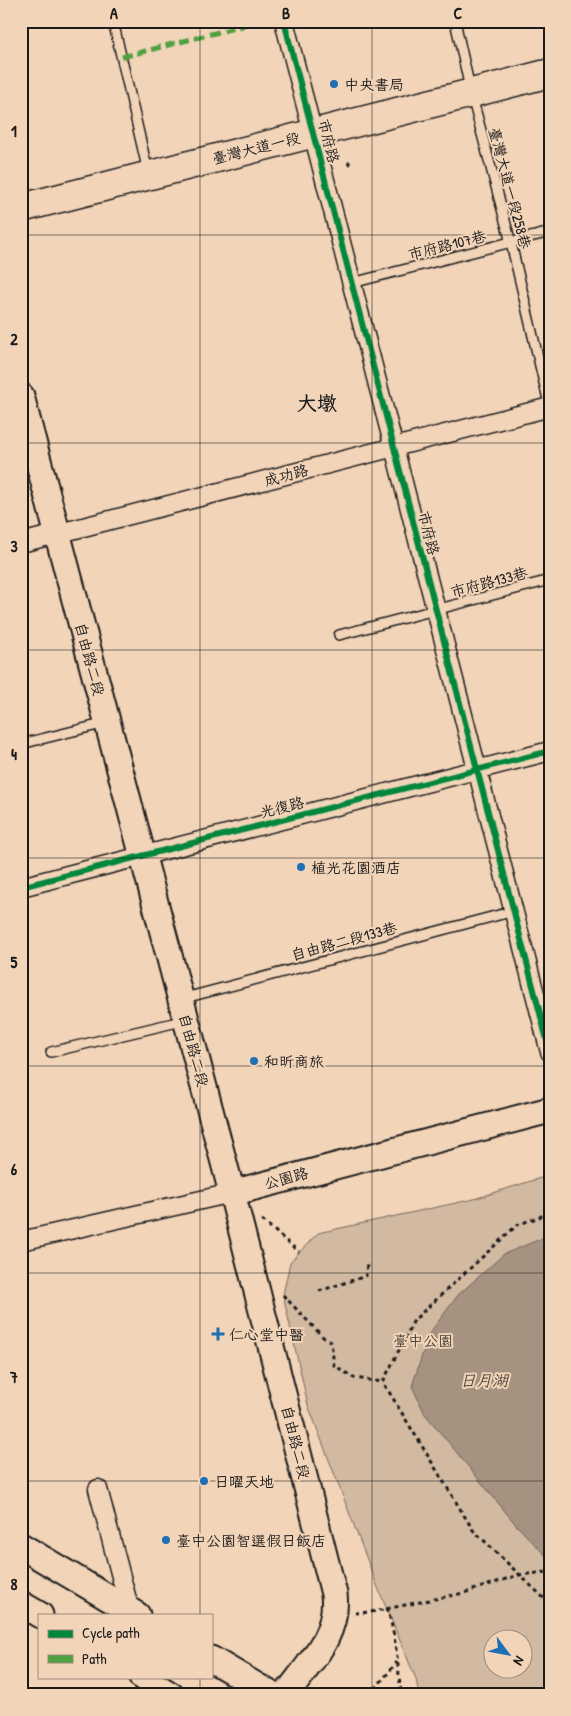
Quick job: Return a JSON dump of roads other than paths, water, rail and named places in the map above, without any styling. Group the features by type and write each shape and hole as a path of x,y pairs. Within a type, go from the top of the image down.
{"main road":[{"name":"臺灣大道一段","path":"21,208 550,73"},
{"name":"自由路二段","path":"21,396 232,1193 334,1594 335,1615 326,1640 286,1695"},
{"name":"公園路","path":"232,1193 550,1110"},
{"path":"21,1546 133,1613"},
{"path":"21,1604 38,1614"},
{"path":"212,1660 272,1695"},
{"path":"144,1678 170,1695"}],"street":[{"name":"市府路","path":"284,21 550,1052"},
{"name":"成功路","path":"21,543 550,407"},
{"name":"光復路","path":"21,887 550,751"},
{"name":"公園路","path":"21,1241 232,1193"},
{"path":"98,1489 133,1613"}],"lane":[{"path":"113,21 149,175"},
{"name":"臺灣大道一段258巷","path":"455,21 471,93 511,243 550,407"},
{"name":"市府路107巷","path":"352,283 550,232"},
{"name":"市府路133巷","path":"340,635 550,580"},
{"path":"21,744 107,723"},
{"name":"自由路二段133巷","path":"51,1052 183,1010 514,911"}],"water":[{"name":"日月湖","path":"550,1235 550,1560 517,1526 425,1414 412,1386 429,1334 458,1295 504,1254"}],"place":[{"name":"中央書局","path":"334,84"},
{"name":"植光花園酒店","path":"301,867"},
{"name":"和昕商旅","path":"254,1061"},
{"name":"仁心堂中醫","path":"218,1334"},
{"name":"日曜天地","path":"204,1481"},
{"name":"臺中公園智選假日飯店","path":"166,1540"}],"district":[{"name":"大墩","path":"317,402"}],"park label":[{"name":"臺中公園","path":"423,1340"}]}
